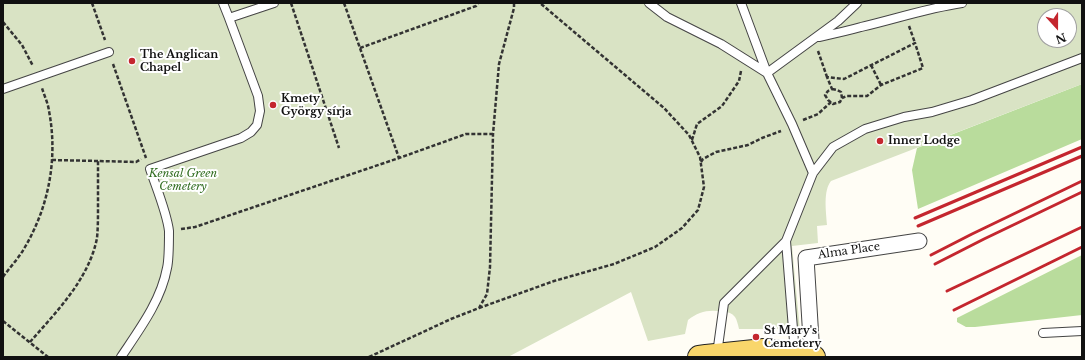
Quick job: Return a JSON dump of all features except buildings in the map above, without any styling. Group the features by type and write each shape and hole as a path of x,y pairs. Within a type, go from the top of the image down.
{"main road":[{"path":"708,356 764,350 807,356"}],"street":[{"name":"Alma Place","path":"807,356 806,258 919,241"}],"lane":[{"path":"121,357 144,322 160,292 168,267 169,231 166,217 150,169 241,138 250,132 257,124 260,112 258,96 223,3"},
{"path":"229,18 274,3"},
{"path":"649,3 666,16 721,44 767,73"},
{"path":"741,3 767,73 793,125 813,173"},
{"path":"767,73 838,21 857,3"},
{"path":"815,38 944,6 962,3"},
{"path":"3,89 109,52"},
{"path":"708,356 724,303 786,241 813,173 833,147 864,129 904,117 932,112 972,100 1082,58"},
{"path":"786,241 807,356"},
{"path":"1043,333 1082,331"}],"path":[{"path":"92,3 150,169"},
{"path":"291,3 339,148"},
{"path":"344,3 399,158"},
{"path":"360,48 476,6 478,3"},
{"path":"479,308 487,294 490,267 493,134 499,64 514,3"},
{"path":"369,357 451,319 479,308 554,281 614,264 655,247 682,228 698,210 704,187 701,162 689,135 664,108 540,3"},
{"path":"3,22 22,45 38,76 49,111 53,146 50,182 41,216 25,248 3,277"},
{"path":"815,38 832,89"},
{"path":"827,77 844,79 915,43 925,74"},
{"path":"692,140 697,124 722,106 739,81 744,59"},
{"path":"871,65 880,85"},
{"path":"842,98 841,92 832,89 828,91 826,95 828,100 833,104 840,102 842,98 847,96 867,96 880,85 923,68"},
{"path":"701,162 703,159 716,152 748,145 818,114 831,102"},
{"path":"169,231 195,227 466,134 493,134"},
{"path":"52,160 136,162 146,157"},
{"path":"30,342 64,303 80,280 92,256 97,237 98,161"},
{"path":"3,321 48,357"}],"green space":[{"name":"Kensal Green Cemetery","path":"3,3 1082,3 1082,84 831,181 828,185 826,196 827,225 817,226 818,243 792,246 800,331 785,329 739,329 736,318 731,314 727,312 709,311 696,315 688,320 685,334 648,341 631,292 508,357 3,357"},
{"path":"1082,84 1082,139 918,209 912,170 917,148"},
{"path":"1082,255 1082,315 975,327 966,327 957,322 957,318"}],"railway":[{"path":"915,218 1082,147"},
{"path":"918,226 1082,156"},
{"path":"931,255 1082,181"},
{"path":"935,264 1082,192"},
{"path":"947,291 1082,227"},
{"path":"954,310 1082,247"}],"place":[{"name":"The Anglican Chapel","path":"132,61"},
{"name":"Kmety György sírja","path":"273,105"},
{"name":"Inner Lodge","path":"880,141"},
{"name":"St Mary's Cemetery","path":"756,337"}]}
